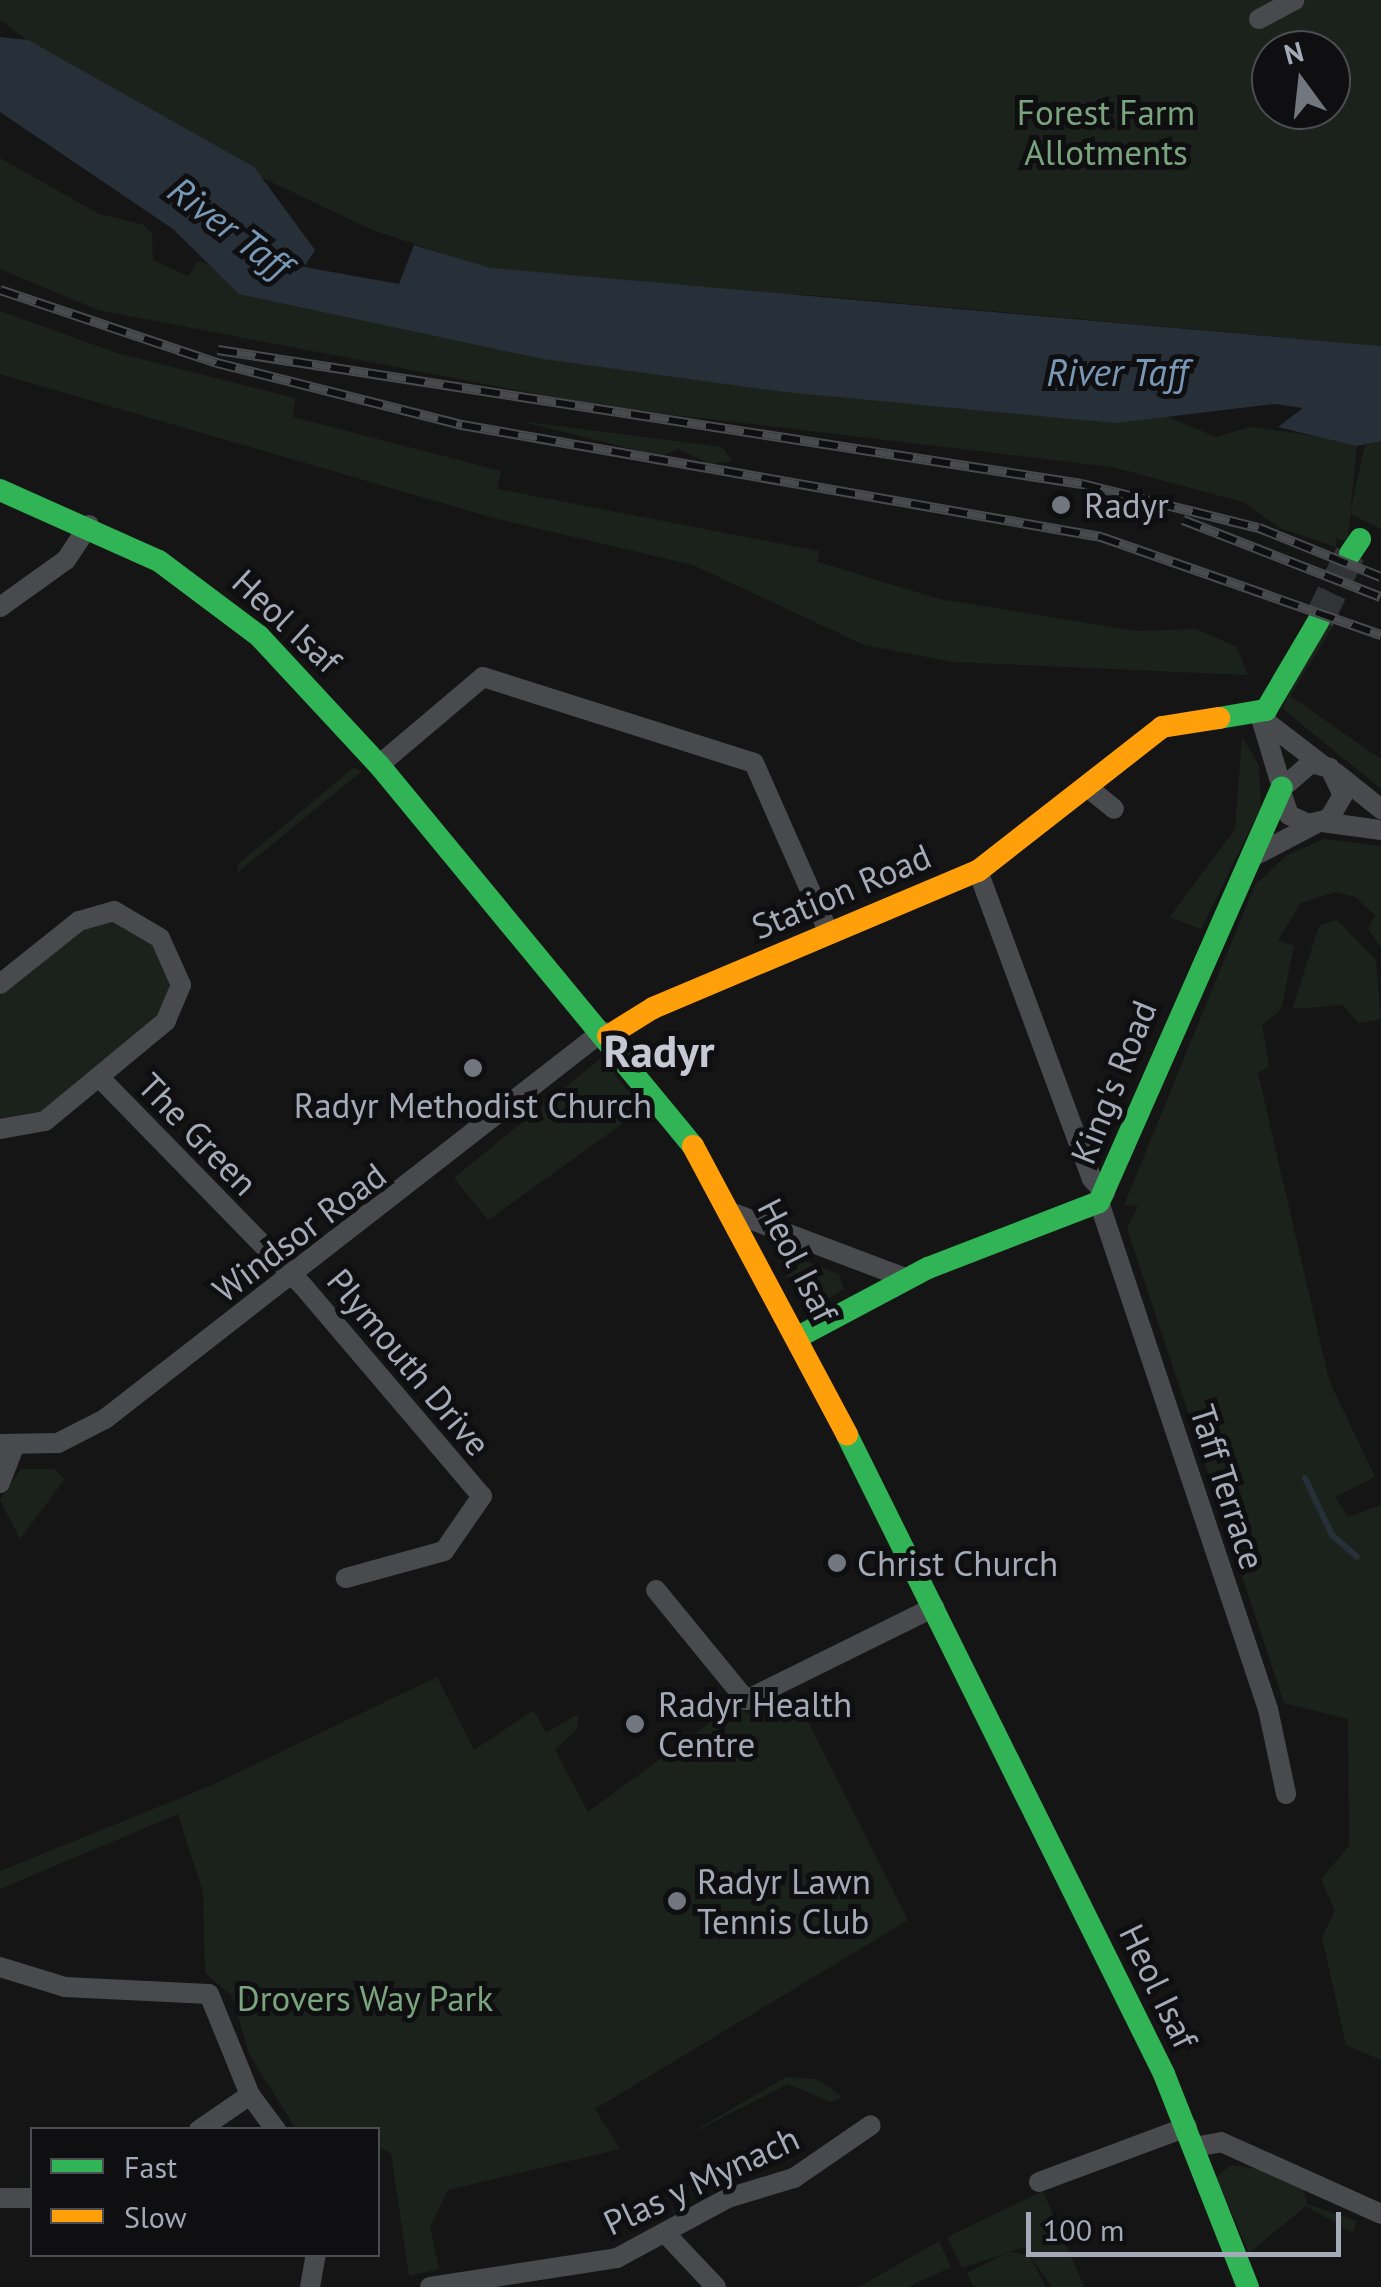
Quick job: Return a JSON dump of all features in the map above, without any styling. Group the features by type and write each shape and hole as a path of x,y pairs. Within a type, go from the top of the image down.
{"main road":[{"name":"Heol Isaf","path":"0,490 90,525 248,626 380,766 605,1033 736,1214 934,1608 1190,2137 1248,2287"},
{"path":"1261,716 1319,620"},
{"name":"Station Road","path":"605,1033 829,933 978,872 1162,727 1261,716"},
{"name":"King's Road","path":"798,1337 908,1279 1102,1198 1219,918 1256,856 1281,790"}],"street":[{"path":"1259,19 1294,0"},
{"path":"0,607 66,560 90,525"},
{"path":"380,766 483,677 754,763 829,933"},
{"path":"1261,716 1381,810"},
{"path":"1261,716 1290,815 1319,824 1381,830"},
{"path":"1281,790 1293,769 1326,766"},
{"path":"1256,856 1319,824 1343,795 1326,766"},
{"path":"1086,786 1114,809"},
{"name":"Taff Terrace","path":"978,872 1102,1198 1268,1709 1286,1794"},
{"name":"The Green","path":"0,984 91,915 125,913 151,929 176,960 179,1000 99,1076 38,1125 0,1129"},
{"name":"Windsor Road","path":"0,1483 7,1445 81,1434 294,1277 605,1033"},
{"name":"The Green","path":"99,1076 294,1277"},
{"path":"736,1214 908,1279"},
{"name":"Plymouth Drive","path":"294,1277 482,1496 444,1551 346,1578"},
{"path":"656,1590 746,1700 934,1608"},
{"path":"0,1967 65,1987 209,1994 250,2095 274,2127"},
{"path":"204,2127 250,2095"},
{"name":"Plas y Mynach","path":"430,2287 618,2258 728,2198 794,2178 870,2125"},
{"path":"1038,2182 1190,2137 1221,2142 1381,2214"},
{"path":"0,2198 30,2198"},
{"path":"666,2234 716,2287"},
{"path":"310,2287 315,2257"}],"green space":[{"name":"Forest Farm Allotments","path":"0,0 1381,0 1381,346 811,295 537,285 370,229 219,157 94,89 0,20"},
{"path":"0,158 99,214 142,224 152,233 153,260 188,276 198,261 260,284 1161,414 1216,437 1250,427 1324,437 1357,446 1350,513 1365,445 1381,436 1381,529 1351,514 1347,542 1336,538 1336,547 1280,528 1243,502 1112,467 600,406 98,310 0,269"},
{"path":"0,311 117,353 295,398 293,417 501,471 497,489 819,551 818,562 939,599 1137,631 1196,629 1237,647 1248,675 953,662 864,645 693,565 497,519 0,374"},
{"path":"520,421 722,447 732,461 709,464 679,449 660,456"},
{"path":"1325,621 1334,625 1290,696 1381,759 1381,789 1282,708"},
{"path":"1242,737 1259,765 1261,807 1201,929 1170,917 1235,829"},
{"path":"353,768 362,771 237,873 238,864"},
{"path":"1324,839 1381,846 1381,947 1368,929 1375,915 1355,897 1336,892 1301,903 1278,940 1294,946 1281,1010 1262,1025 1269,1067 1258,1073 1329,1380 1375,1477 1335,1497 1348,1517 1381,1505 1381,2060 1346,2045 1322,1937 1335,1911 1321,1879 1349,1846 1348,1719 1284,1703 1127,1228 1138,1206 1124,1205 1255,885 1287,855"},
{"path":"112,920 150,941 171,980 160,1015 42,1112 0,1118 0,996 84,928"},
{"path":"1337,920 1376,960 1381,1019 1359,1023 1342,1005 1292,1009 1319,926"},
{"path":"601,1058 643,1109 488,1220 454,1178"},
{"path":"789,1255 839,1274 844,1289 817,1306 801,1303 779,1260"},
{"path":"21,1469 54,1469 65,1479 20,1539 0,1500"},
{"name":"Drovers Way Park","path":"437,1677 474,1750 534,1710 546,1733 578,1714 577,1729 555,1750 588,1812 734,1705 759,1720 800,1706 908,1920 595,2109 620,2149 448,2190 430,2227 439,2269 409,2276 391,2153 380,2148 380,2127 295,2127 249,2054 232,1996 205,1973 203,1893 178,1814 0,1889 0,1871 210,1786"},
{"path":"786,2077 817,2079 842,2097 831,2102 788,2084 684,2137"},
{"path":"1231,2165 1300,2175 1307,2204 1357,2221 1353,2233 1306,2206 1249,2253 1216,2177"},
{"path":"1043,2191 1084,2287 1052,2287 1024,2247 962,2268 947,2237"},
{"path":"939,2241 951,2267 908,2287 859,2287"},
{"path":"1009,2252 1029,2255 1046,2287 974,2287 967,2273"}],"water":[{"name":"River Taff","path":"0,37 28,40 254,167 315,250 304,267 399,284 414,245 490,268 1381,346 1381,441 1357,446 1278,427 1303,408 1275,404 1115,423 785,392 543,359 239,294 173,229 0,112"}],"waterway":[{"path":"1305,1478 1332,1535 1357,1557"}],"tunnel":[{"path":"1319,620 1350,554"}],"railway":[{"path":"0,290 217,363 462,425 1101,537 1381,635"},
{"path":"218,350 1082,484 1259,528 1381,577"},
{"path":"1183,520 1381,597"}],"traffic: fast":[{"path":"0,490 159,561 259,636 379,765 693,1146"},
{"path":"1350,554 1360,539"},
{"path":"1219,718 1266,710 1319,620"},
{"path":"798,1337 928,1268 1099,1202 1282,788"},
{"path":"847,1435 1164,2074 1248,2287"}],"traffic: slow":[{"path":"608,1036 653,1008 978,871 1162,727 1219,718"},
{"path":"693,1146 847,1435"}],"place":[{"name":"Radyr","path":"1061,505"},
{"name":"Radyr Methodist Church","path":"473,1068"},
{"name":"Christ Church","path":"837,1563"},
{"name":"Radyr Health Centre","path":"635,1724"},
{"name":"Radyr Lawn Tennis Club","path":"677,1901"}],"district":[{"name":"Radyr","path":"659,1051"}]}
